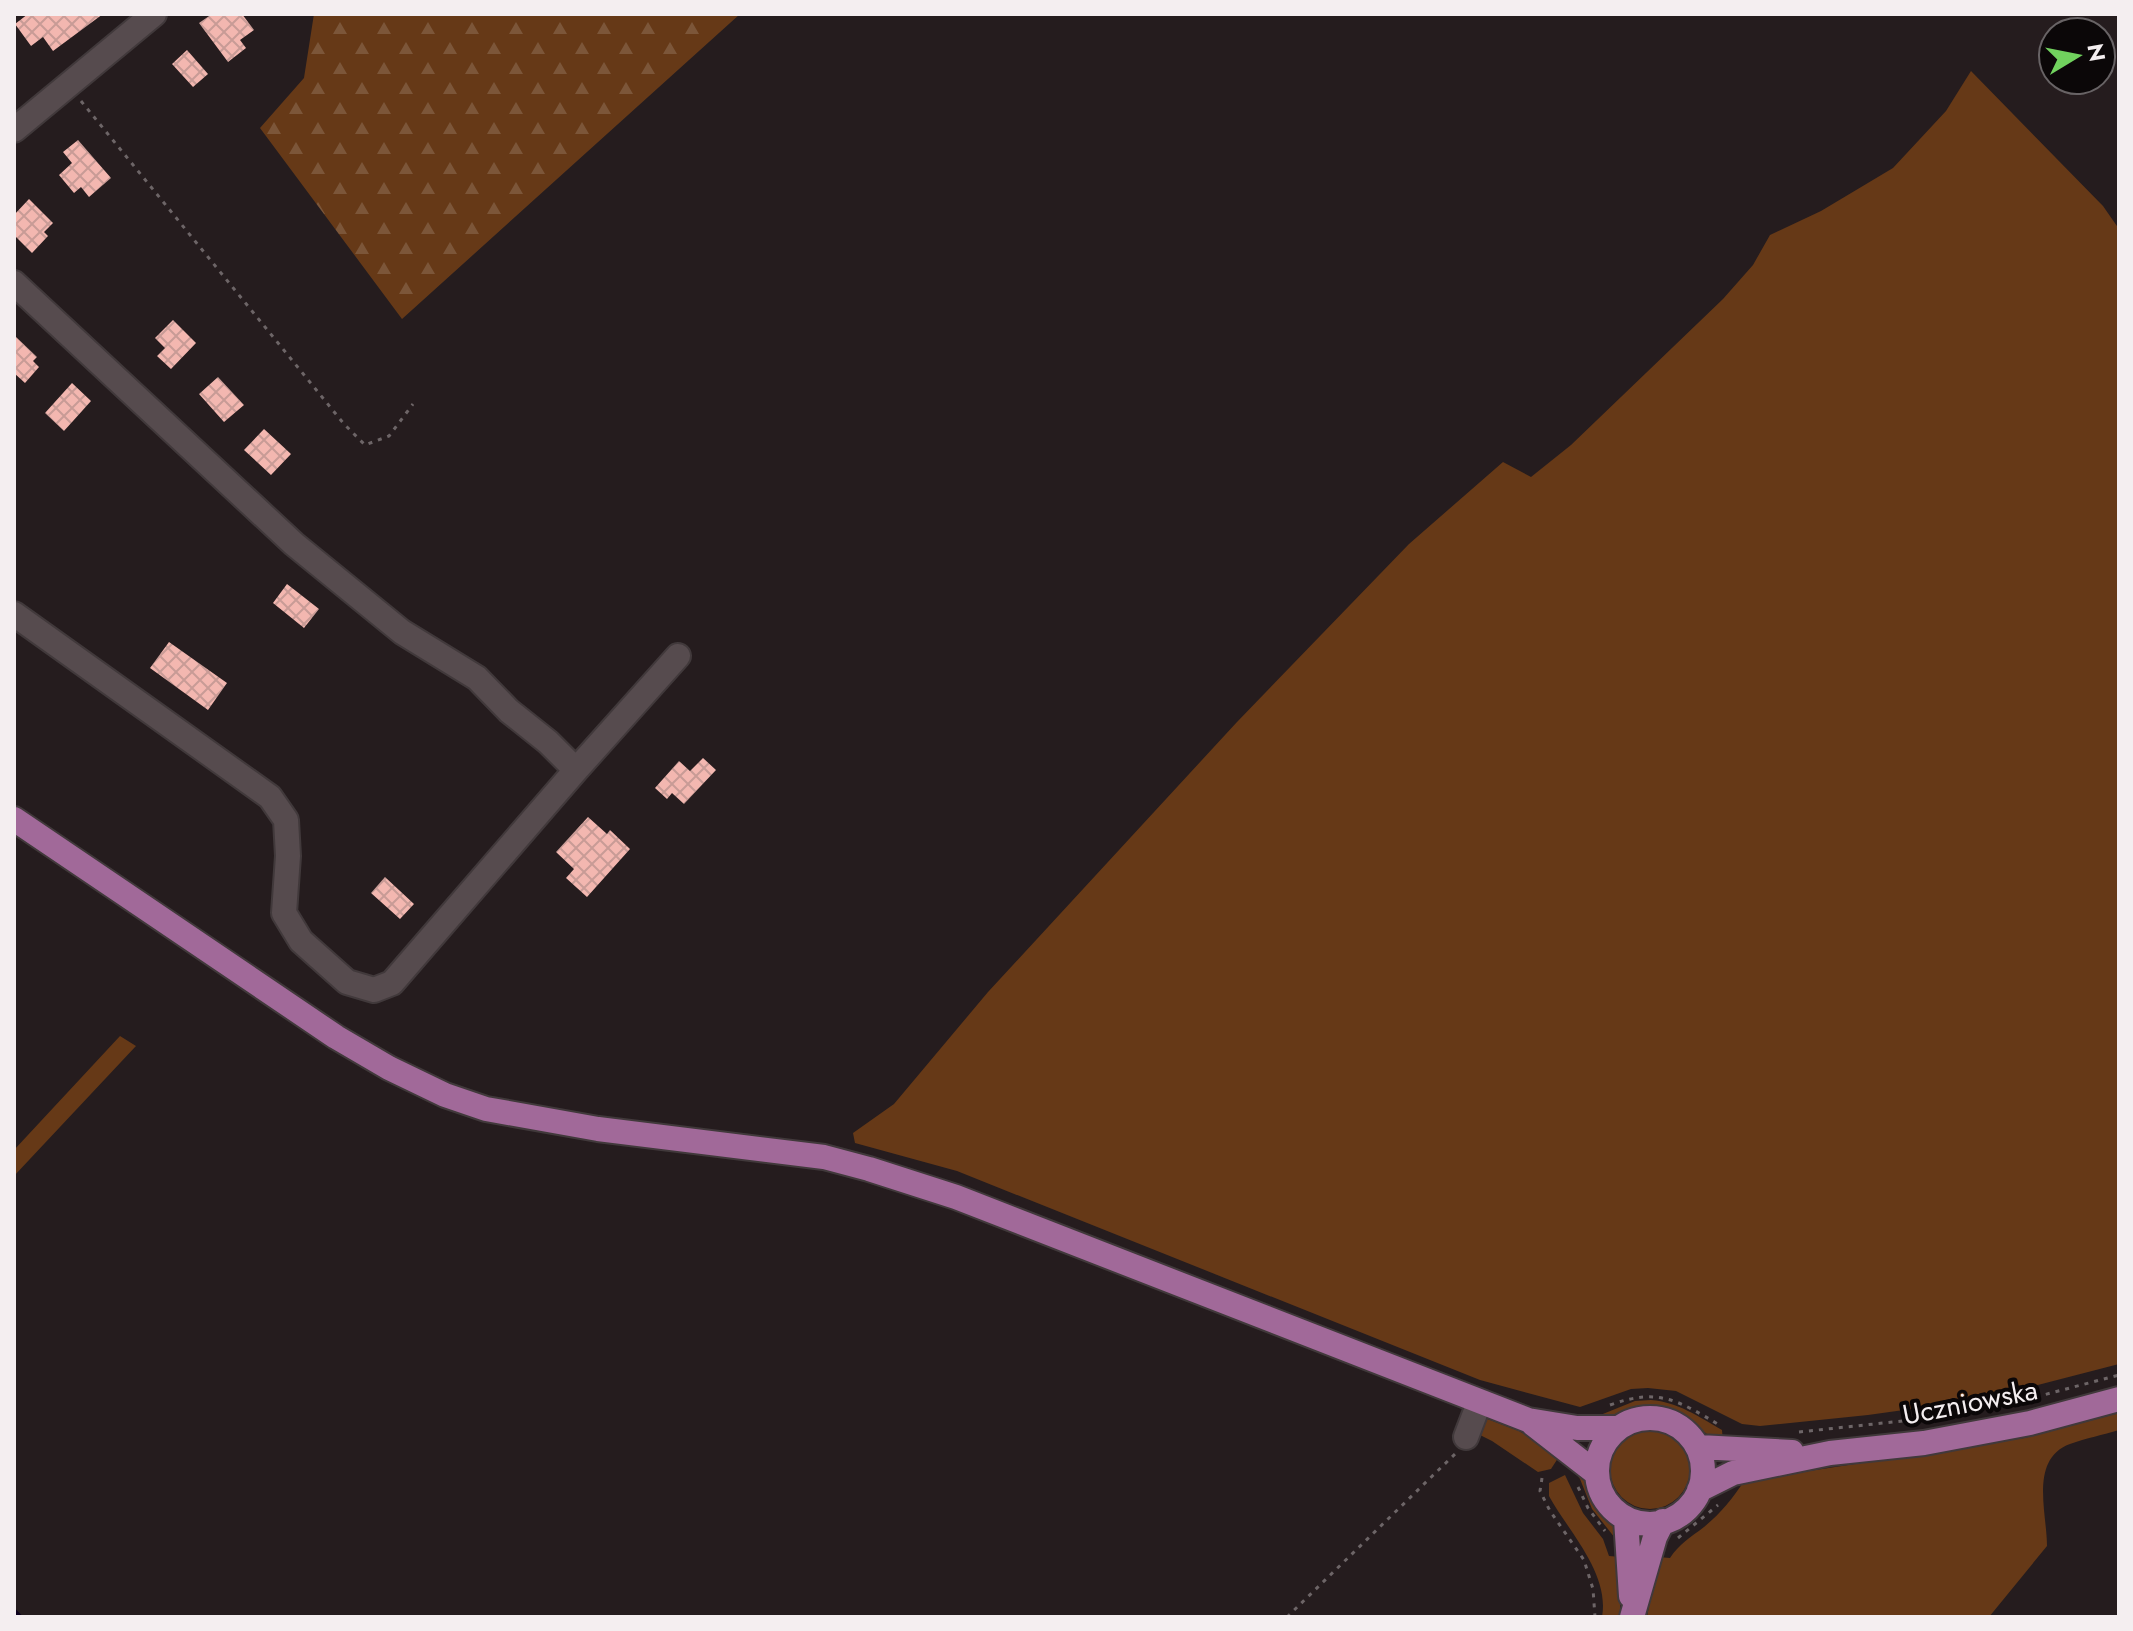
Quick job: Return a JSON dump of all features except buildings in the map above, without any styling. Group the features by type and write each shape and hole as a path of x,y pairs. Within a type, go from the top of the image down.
{"main road":[{"path":"14,819 336,1037 389,1068 445,1095 518,1116 824,1157 869,1169 971,1203 1528,1420 1577,1428 1610,1418 1644,1419 1661,1421 1681,1429 1699,1447 1702,1477 1693,1502 1663,1521 1644,1523 1626,1519"},
{"name":"Uczniowska","path":"1699,1447 1732,1462 1924,1443 2030,1423 2119,1399"},
{"path":"1586,1477 1606,1440 1610,1418"},
{"path":"1528,1420 1600,1488 1608,1503 1626,1519 1640,1551 1632,1617"},
{"name":"Uczniowska","path":"1699,1490 1732,1462"},
{"path":"1640,1551 1663,1521"}],"lane":[{"path":"14,130 154,14"},
{"path":"14,283 294,544 402,632 477,678 576,770"},
{"path":"14,614 270,797 286,820 288,856 284,913 301,941 347,982 374,990 392,983 678,656"},
{"path":"1466,1437 1479,1403"}],"path":[{"path":"68,86 344,424 365,445 389,436 413,404"},
{"path":"1797,1432 1921,1419 1982,1408 2119,1375"},
{"path":"1586,1477 1588,1508 1614,1550 1665,1553 1671,1543 1692,1530 1715,1509 1733,1487 1730,1431 1667,1397 1631,1398 1610,1418"},
{"path":"1287,1617 1458,1451 1466,1437"},
{"path":"1542,1478 1540,1491 1550,1511 1584,1560 1593,1589 1595,1617"}],"green space":[{"path":"314,14 740,14 402,319 260,128 304,78"},
{"path":"1971,71 2103,206 2119,229 2119,1364 1983,1399 1760,1426 1742,1424 1676,1391 1648,1388 1631,1389 1580,1407 1480,1380 957,1171 855,1143 853,1133 894,1104 988,992 1237,722 1409,544 1503,462 1531,477 1571,445 1723,299 1753,265 1770,235 1821,211 1893,168 1946,111"},
{"path":"120,1036 136,1046 14,1176 14,1150"},
{"path":"1651,1400 1697,1415 1722,1430 1723,1442 1681,1414 1653,1406 1588,1420 1635,1401"},
{"path":"2119,1413 2119,1430 2070,1444 2057,1451 2049,1462 2043,1488 2047,1546 1989,1617 1647,1617 1658,1557 1670,1558 1721,1511 1744,1481 2024,1438"},
{"path":"1485,1418 1519,1431 1560,1455 1551,1469 1538,1472 1474,1432"},
{"path":"1642,1429 1658,1429 1679,1440 1690,1461 1690,1477 1679,1498 1658,1509 1642,1509 1628,1503 1616,1491 1610,1477 1610,1461 1616,1447 1628,1435"},
{"path":"1572,1468 1586,1479 1591,1495 1612,1522 1619,1543 1592,1509"},
{"path":"1565,1475 1583,1513 1603,1539 1609,1556 1621,1557 1620,1617 1602,1617 1603,1601 1594,1569 1549,1496 1549,1483"}],"waterway":[{"path":"14,1611 20,1617"}]}
